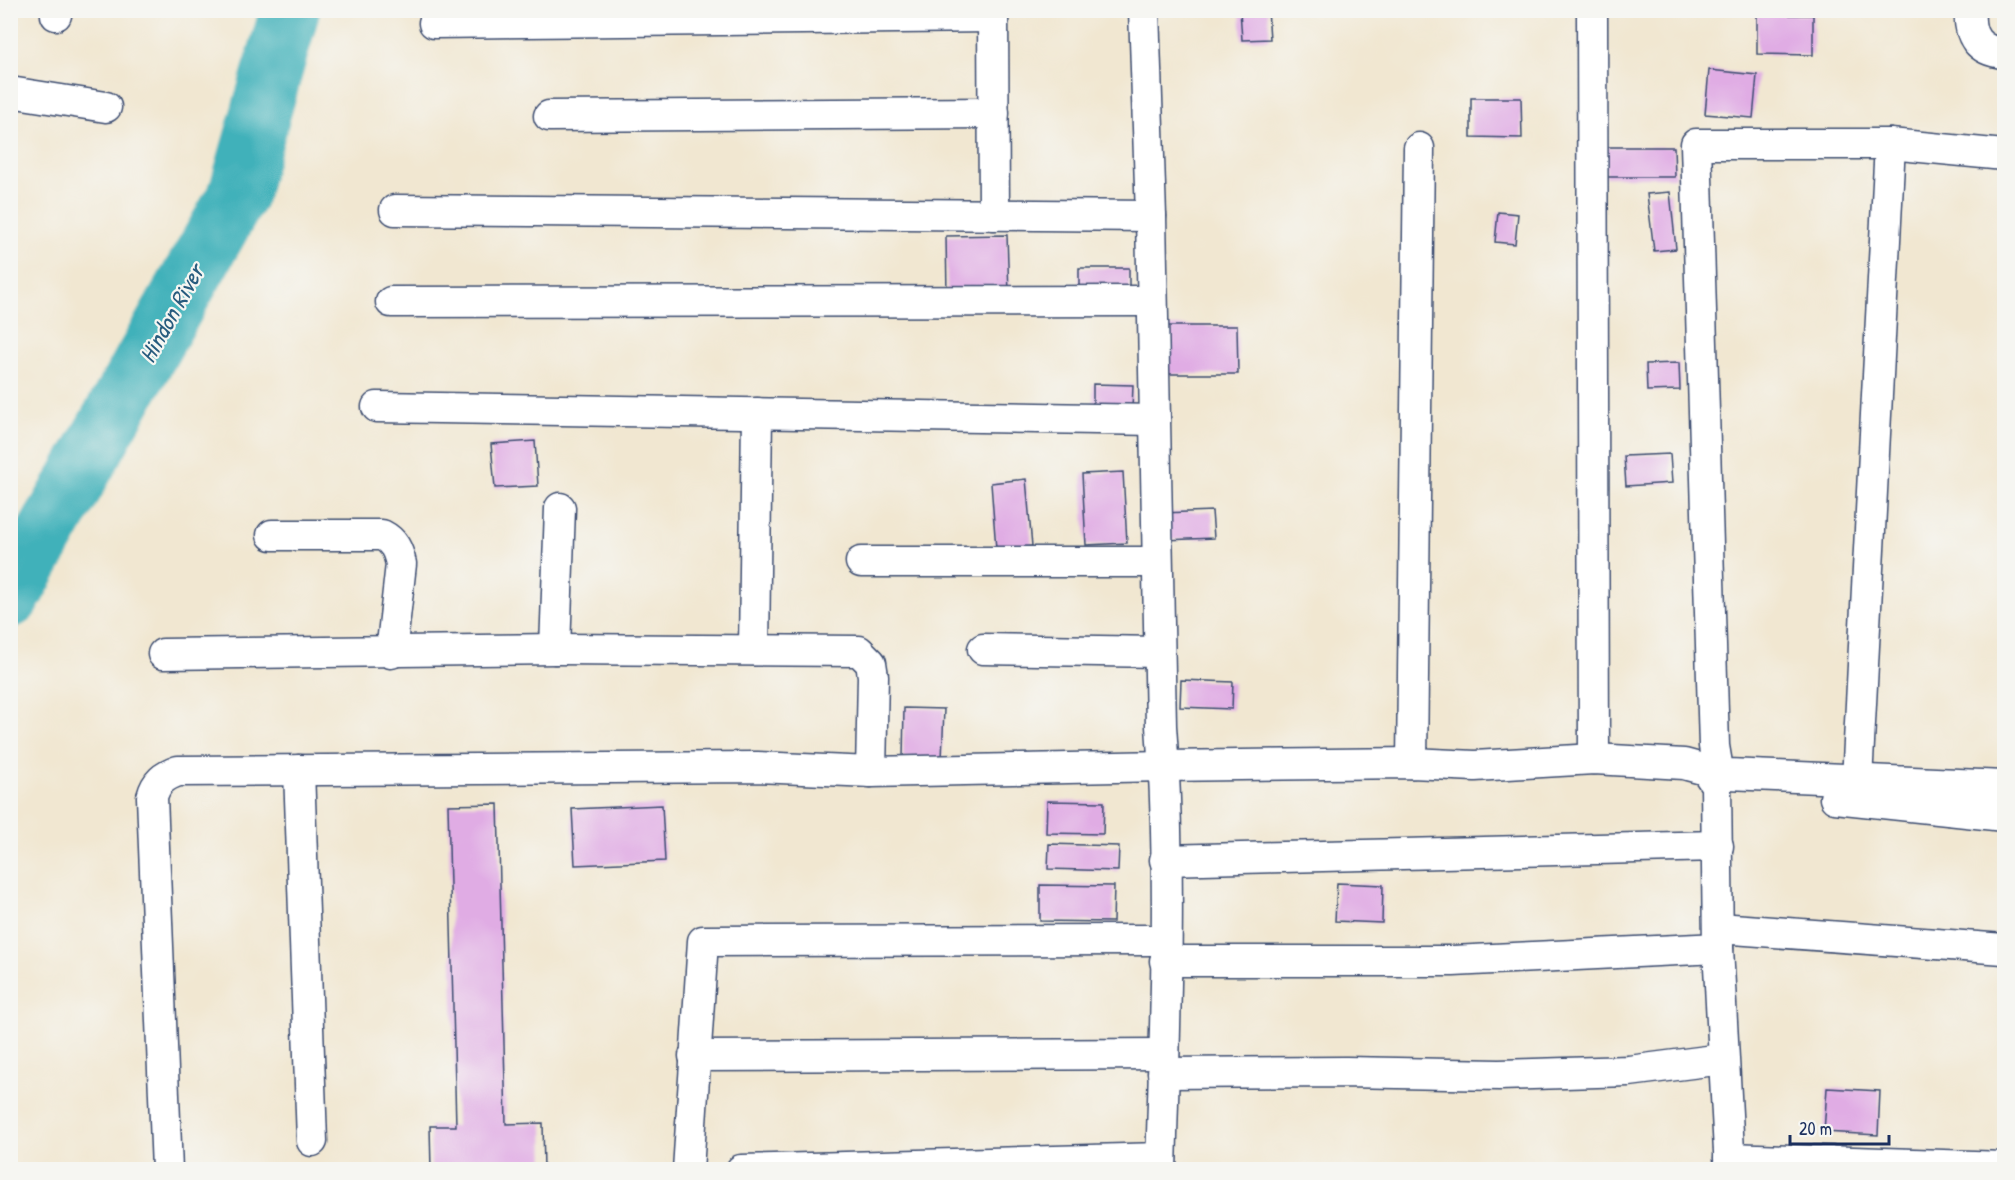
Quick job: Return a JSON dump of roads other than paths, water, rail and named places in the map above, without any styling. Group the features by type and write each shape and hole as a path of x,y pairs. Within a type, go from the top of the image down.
{"street":[{"path":"741,1170 1161,1164 1165,950 1164,766 1159,652 1151,216 1144,10"},
{"path":"1592,10 1594,759"},
{"path":"1970,10 1969,24 1972,38 1980,46 1994,53 2004,53"},
{"path":"434,23 993,14 994,215"},
{"path":"10,92 106,107"},
{"path":"549,116 994,113"},
{"path":"2004,154 1890,144 1696,144 1713,734 1718,770 1728,774 2004,786"},
{"path":"1857,781 1890,144"},
{"path":"1412,764 1419,148"},
{"path":"395,210 1151,216"},
{"path":"391,302 1152,301"},
{"path":"377,407 1155,420"},
{"path":"754,650 757,413"},
{"path":"555,650 560,508"},
{"path":"272,535 382,535 390,539 398,550 401,564 391,653"},
{"path":"861,562 1157,562"},
{"path":"983,649 1159,652"},
{"path":"163,654 555,650 858,651 871,663 873,676 871,772"},
{"path":"167,1170 152,797 154,786 168,775 178,771 757,767 871,772 1164,766 1412,764 1475,766 1594,759 1684,764 1706,770 1716,785 1723,1059 1730,1164 2004,1167"},
{"path":"299,771 312,1141"},
{"path":"1716,785 1753,793 1812,796 2004,816"},
{"path":"1165,860 1718,846"},
{"path":"688,1170 703,940 1165,950 1453,961 1719,938 2004,949"},
{"path":"694,1056 1163,1064 1498,1076 1629,1071 1723,1059"}],"waterway":[{"name":"Hindon River","path":"10,598 238,194 290,10"}]}
